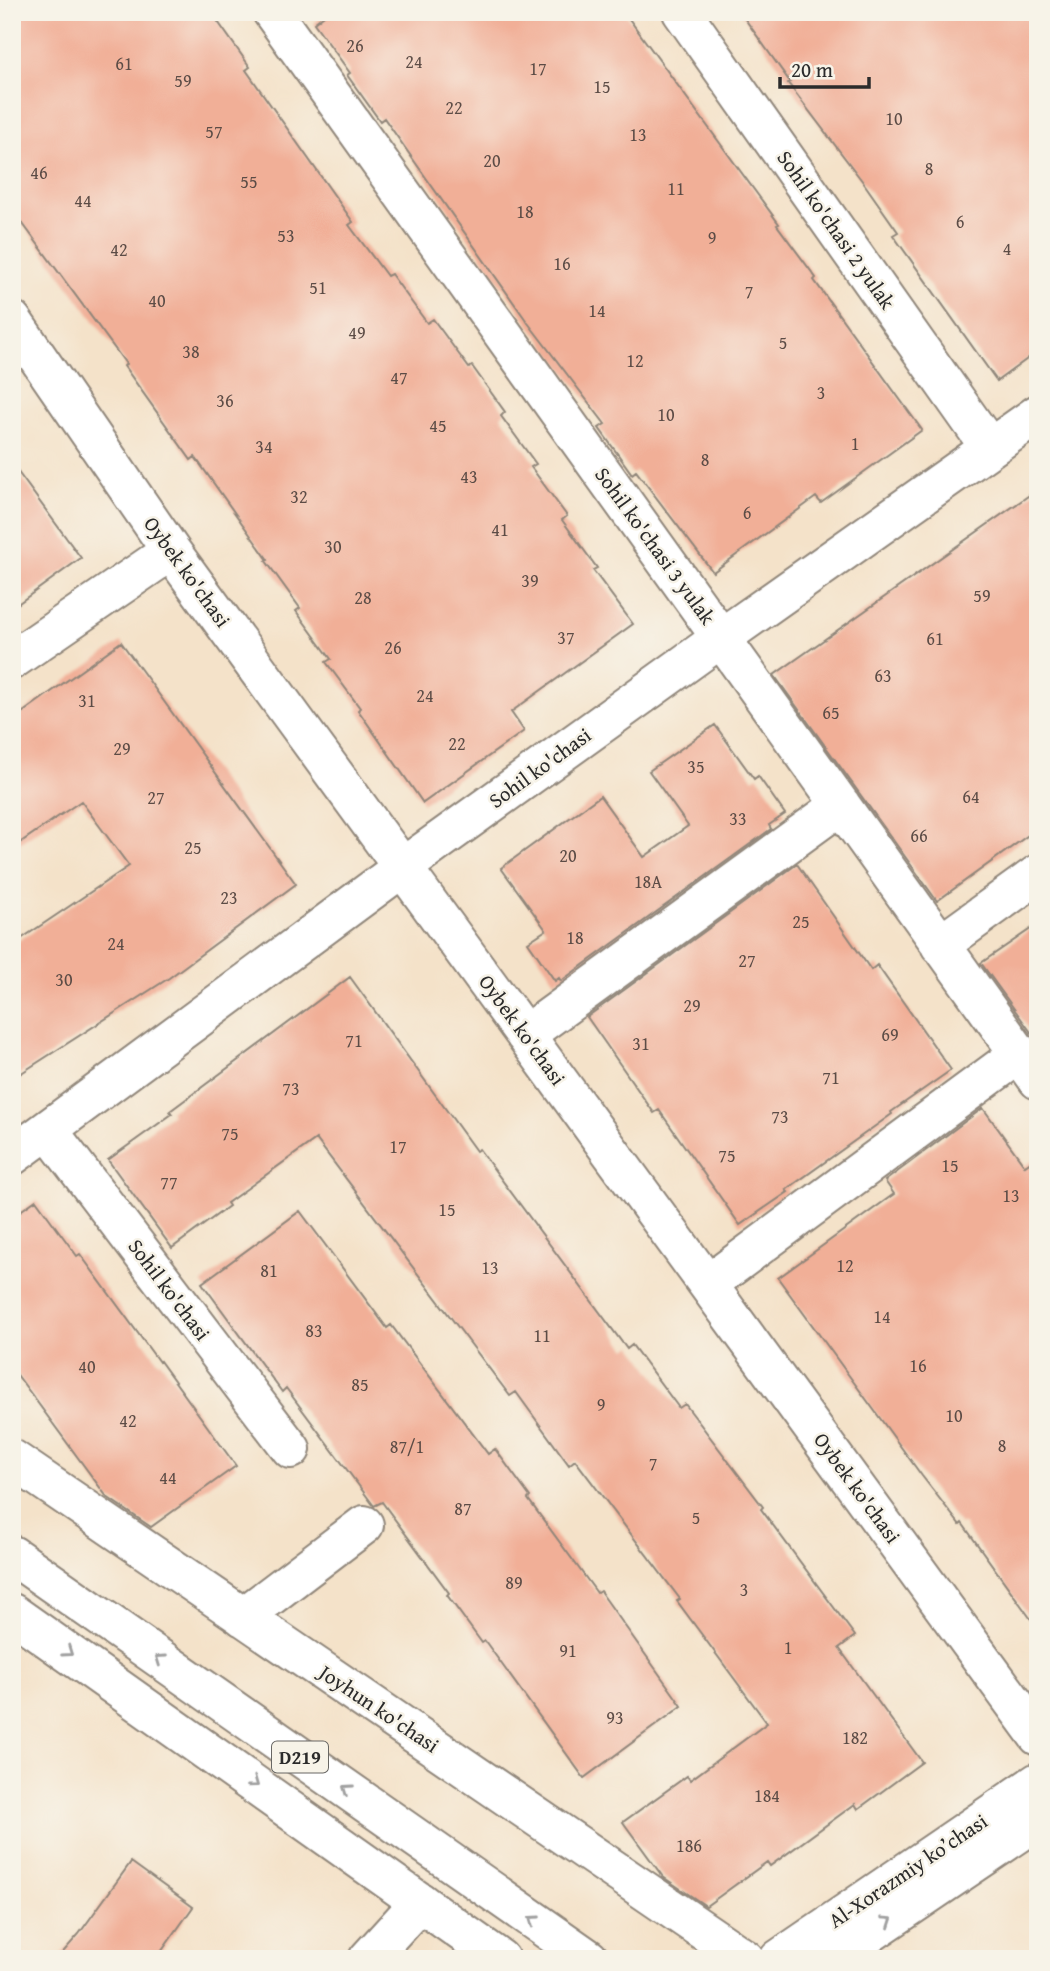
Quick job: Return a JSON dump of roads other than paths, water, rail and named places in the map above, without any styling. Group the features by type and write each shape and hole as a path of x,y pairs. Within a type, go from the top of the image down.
{"street":[{"name":"Sohil ko'chasi 3 yulak","path":"272,12 1028,1067"},
{"name":"Sohil ko'chasi 2 yulak","path":"682,12 990,448"},
{"name":"Oybek ko'chasi","path":"12,320 171,551 1038,1736"},
{"name":"Sohil ko'chasi","path":"12,1156 403,867 720,638 1038,414"},
{"path":"12,660 171,551"},
{"path":"525,1035 841,806"},
{"path":"940,945 1038,874"},
{"path":"708,1284 1028,1067"},
{"name":"Sohil ko'chasi","path":"48,1130 291,1449"},
{"name":"Joyhun ko'chasi","path":"12,1459 745,1959"},
{"path":"243,1617 364,1525"},
{"name":"D219","path":"12,1555 589,1959"},
{"name":"D219","path":"12,1613 500,1959"},
{"name":"Al-Xorazmiy ko’chasi","path":"779,1959 1038,1782"},
{"name":"Al-Xorazmiy ko’chasi","path":"832,1959 1038,1820"},
{"path":"368,1959 420,1902"}]}
